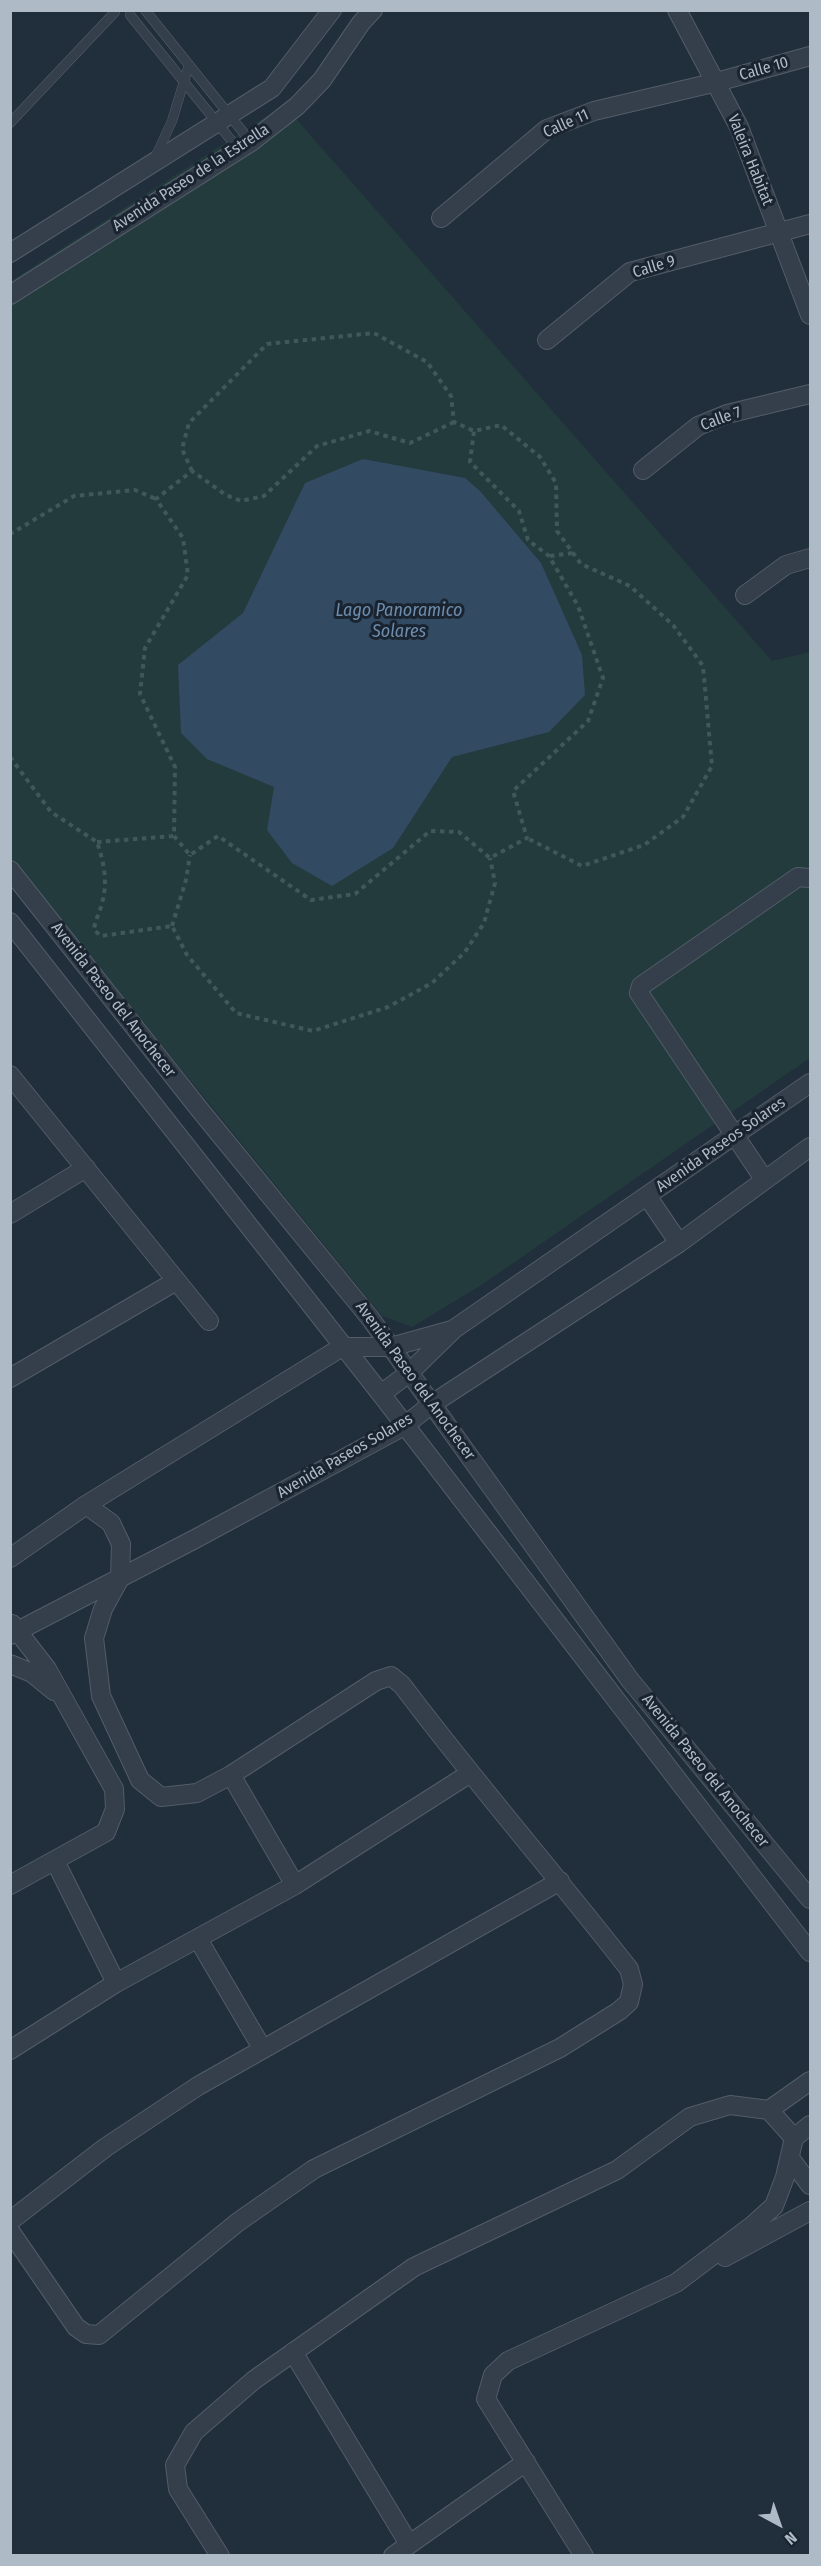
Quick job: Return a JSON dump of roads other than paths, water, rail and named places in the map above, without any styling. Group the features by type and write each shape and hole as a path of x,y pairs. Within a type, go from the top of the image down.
{"street":[{"name":"Avenida Paseo de la Estrella","path":"10,253 272,88 332,10"},
{"name":"Avenida Paseo de la Estrella","path":"10,295 245,146 297,106 322,80 361,23 373,10"},
{"name":"Valeira Habitat","path":"677,10 739,127 810,315"},
{"name":"Calle 10","path":"717,82 810,56"},
{"name":"Calle 11","path":"441,218 547,129 594,111 717,82"},
{"name":"Calle 9","path":"547,340 630,272 810,224"},
{"name":"Calle 7","path":"643,470 698,426 727,414 810,394"},
{"path":"745,595 786,565 810,558"},
{"name":"Avenida Paseo del Anochecer","path":"10,870 391,1347 630,1680 810,1899"},
{"path":"764,1179 639,993 641,986 798,877 810,878"},
{"name":"Avenida Paseo del Anochecer","path":"10,922 381,1394 810,1952"},
{"path":"10,1075 210,1321"},
{"name":"Avenida Paseos Solares","path":"381,1394 409,1374 454,1329 810,1083"},
{"name":"Avenida Paseos Solares","path":"13,1629 120,1578 404,1426 432,1404 679,1243 764,1179 810,1148"},
{"path":"10,1214 86,1168"},
{"path":"647,1196 679,1243"},
{"path":"10,1378 176,1281"},
{"name":"Avenida Paseos Solares","path":"342,1347 391,1347 454,1329"},
{"path":"10,1558 86,1505 342,1347"},
{"path":"10,2231 76,2327 86,2334 99,2335 238,2223 314,2169 560,2048 619,2011 629,2002 633,1984 629,1969 392,1676 376,1681 231,1775 197,1793 161,1797 140,1780 101,1696 94,1638 103,1609 120,1578 122,1544 111,1523 86,1505"},
{"path":"10,1885 106,1832 116,1809 114,1789 47,1669 13,1629"},
{"path":"10,1664 32,1672 62,1698"},
{"path":"10,2050 116,1983 295,1885 469,1773"},
{"path":"231,1775 295,1885"},
{"path":"55,1861 116,1983"},
{"path":"10,2221 106,2147 198,2085 560,1881"},
{"path":"198,1938 262,2048"},
{"path":"769,2110 810,2081"},
{"path":"220,2556 178,2489 175,2465 194,2432 255,2380 293,2352 414,2267 617,2170 690,2117 730,2105 769,2110 794,2138"},
{"path":"676,2283 774,2206 790,2158 794,2138 810,2125"},
{"path":"790,2158 810,2185"},
{"path":"584,2556 486,2399 493,2375 508,2361 676,2283 810,2211"},
{"path":"293,2352 409,2544"},
{"path":"393,2556 526,2462"}],"lane":[{"path":"10,123 115,11 130,15 143,10 189,65 223,119 245,146"},
{"path":"130,15 184,85 223,119 245,146"},
{"path":"153,163 184,85 189,65"}],"water":[{"name":"Lago Panoramico Solares","path":"363,459 465,478 480,491 541,563 582,655 585,695 549,732 452,757 393,848 332,886 292,863 267,830 274,787 207,759 181,733 178,665 243,613 305,483"}]}
